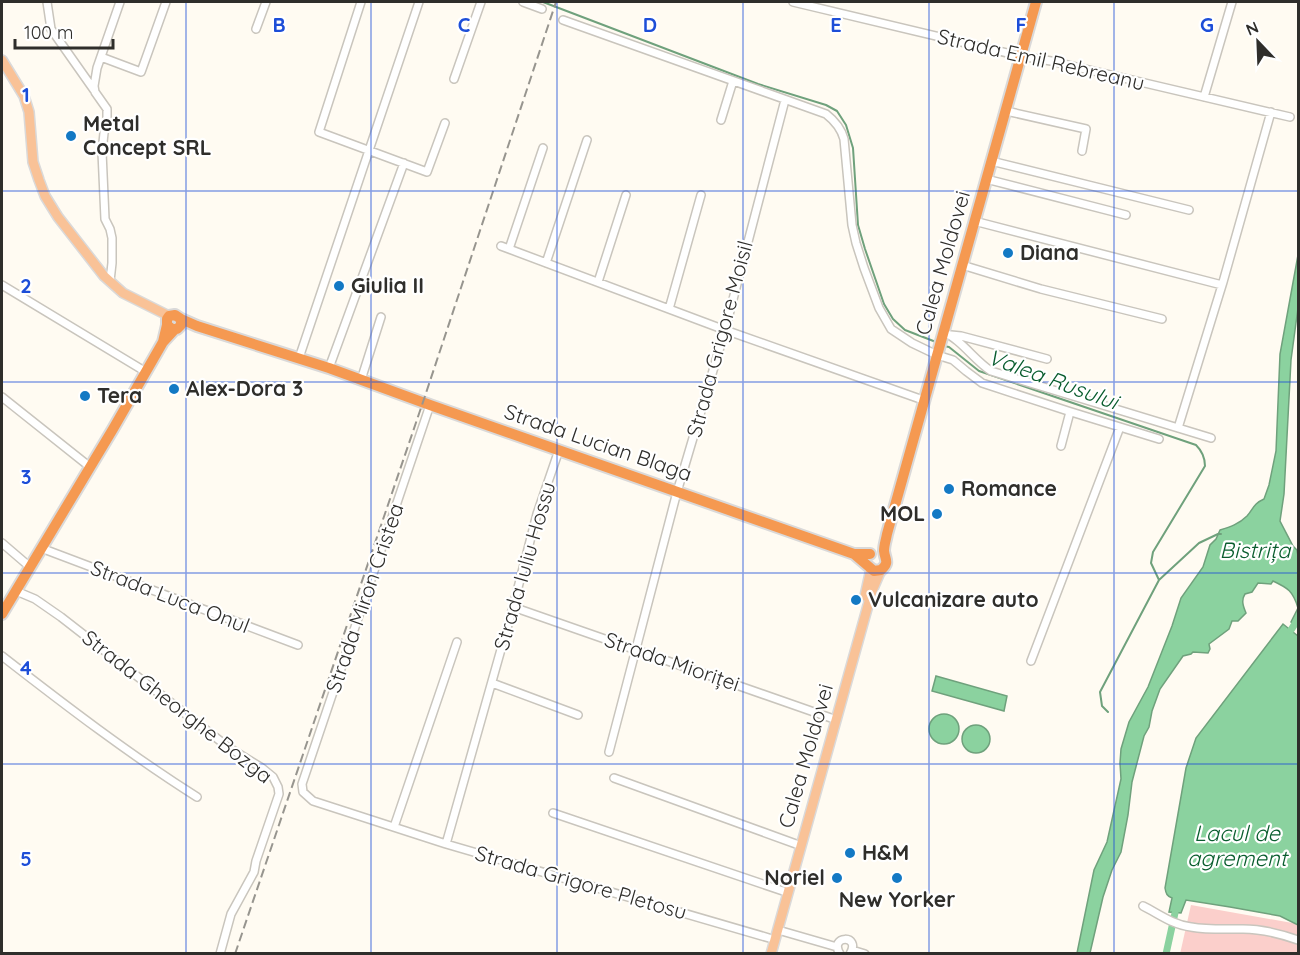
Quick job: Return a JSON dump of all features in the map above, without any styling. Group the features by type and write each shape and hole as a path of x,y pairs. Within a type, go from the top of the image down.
{"highway":[{"name":"Calea Moldovei","path":"875,560 886,534 923,400 942,342 1036,2"},
{"name":"Strada Lucian Blaga","path":"173,323 197,326 300,358 875,560"},
{"path":"2,614 173,323"}],"main road":[{"path":"2,60 24,96 29,112 33,162 45,196 58,217 104,276 123,293 159,311 173,323"},
{"name":"Calea Moldovei","path":"765,954 875,560"},
{"name":"Calea Moldovei","path":"771,954 872,591 875,560"}],"street":[{"path":"47,2 51,29 107,109 102,152 105,219 112,238 110,281"},
{"path":"95,92 97,68 120,2"},
{"path":"101,57 141,72 166,2"},
{"path":"256,29 266,2"},
{"path":"361,2 319,132 427,172 445,123"},
{"path":"300,358 419,2"},
{"path":"454,79 481,2"},
{"path":"523,2 542,9"},
{"name":"Strada Emil Rebreanu","path":"793,2 1290,117"},
{"path":"1204,97 1232,2"},
{"path":"563,20 826,114 833,119 842,132 854,234 879,308 891,329 907,340 942,342 960,336 1047,359"},
{"path":"721,120 733,81"},
{"name":"Strada Grigore Moisil","path":"609,752 677,492 724,330 785,100"},
{"path":"1006,111 1086,129 1082,151"},
{"path":"1178,428 1222,285 1271,112"},
{"path":"546,263 587,140"},
{"path":"509,249 543,148"},
{"path":"991,161 1189,210"},
{"path":"329,368 404,163"},
{"path":"986,179 1126,215"},
{"path":"598,282 626,195"},
{"path":"669,309 700,195"},
{"path":"974,221 1222,285"},
{"path":"501,246 724,330 923,400"},
{"path":"962,265 1041,289 1162,319"},
{"path":"2,285 146,372"},
{"path":"361,380 381,317"},
{"path":"942,342 953,360 982,383 1159,439"},
{"path":"942,342 991,370 1211,438"},
{"path":"2,397 90,467"},
{"name":"Strada Miron Cristea","path":"303,792 302,784 430,405"},
{"path":"1061,446 1070,412"},
{"path":"1031,661 1120,427"},
{"name":"Strada Iuliu Hossu","path":"446,844 537,514 559,450"},
{"path":"2,543 30,567"},
{"name":"Strada Luca Onul","path":"41,548 298,645"},
{"name":"Strada Gheorghe Bozga","path":"15,591 35,599 52,611 228,747 262,768 276,782 279,794 254,872 231,914 220,954"},
{"name":"Strada Mioriței","path":"513,607 831,718"},
{"path":"394,827 457,642"},
{"path":"2,656 99,730 160,774 197,797"},
{"path":"492,683 578,715"},
{"path":"614,777 796,844"},
{"name":"Strada Grigore Pletosu","path":"303,792 313,801 446,844 770,938"},
{"path":"553,813 783,891"},
{"path":"1143,906 1167,920 1189,927 1264,931 1299,940"},
{"path":"778,930 839,950 840,941 847,939 852,942 851,952 865,954"}],"shaded area":[{"path":"1191,905 1298,924 1298,953 1180,954"}],"water":[{"name":"Bistrița","path":"1298,255 1298,308 1291,360 1284,494 1280,521 1297,550 1298,608 1292,594 1283,586 1273,581 1271,584 1258,583 1252,592 1244,596 1243,603 1246,613 1238,621 1232,621 1229,629 1209,644 1208,653 1193,652 1183,656 1160,689 1132,782 1121,852 1103,897 1090,953 1077,953 1094,870 1107,842 1121,779 1121,749 1129,722 1148,687 1181,598 1203,567 1210,545 1220,530 1241,521 1256,504 1264,499 1269,485 1276,451 1280,354"},
{"path":"1298,608 1298,626 1291,622"},
{"name":"Lacul de agrement","path":"1283,624 1298,636 1298,925 1280,916 1186,900 1181,913 1169,912 1172,898 1167,894 1165,888 1186,768 1196,738"},
{"path":"936,676 1007,696 1004,711 932,691"},
{"path":"944,714 950,715 958,723 958,735 950,743 944,744 938,743 930,735 929,729 930,723 938,715"},
{"path":"976,725 986,729 990,739 986,749 976,753 966,749 962,739 966,729"}],"waterway":[{"name":"Valea Rusului","path":"543,2 758,84 826,105 837,111 846,125 853,148 858,225 884,304 893,319 905,330 936,342"},
{"name":"Valea Rusului","path":"944,346 949,347 979,371 1196,445 1203,455 1205,466 1153,552 1151,563 1159,580"},
{"path":"1108,712 1102,706 1100,692 1159,580 1199,543 1221,534"},
{"path":"1291,630 1298,619"},
{"path":"1166,954 1175,913"}],"railway":[{"path":"235,954 556,2"}],"place":[{"name":"Metal Concept SRL","path":"71,136"},
{"name":"Diana","path":"1008,253"},
{"name":"Giulia II","path":"339,286"},
{"name":"Alex-Dora 3","path":"174,389"},
{"name":"Tera","path":"85,396"},
{"name":"Romance","path":"949,489"},
{"name":"MOL","path":"937,514"},
{"name":"Vulcanizare auto","path":"856,600"},
{"name":"H&M","path":"850,853"},
{"name":"Noriel","path":"837,878"},
{"name":"New Yorker","path":"897,878"}]}
